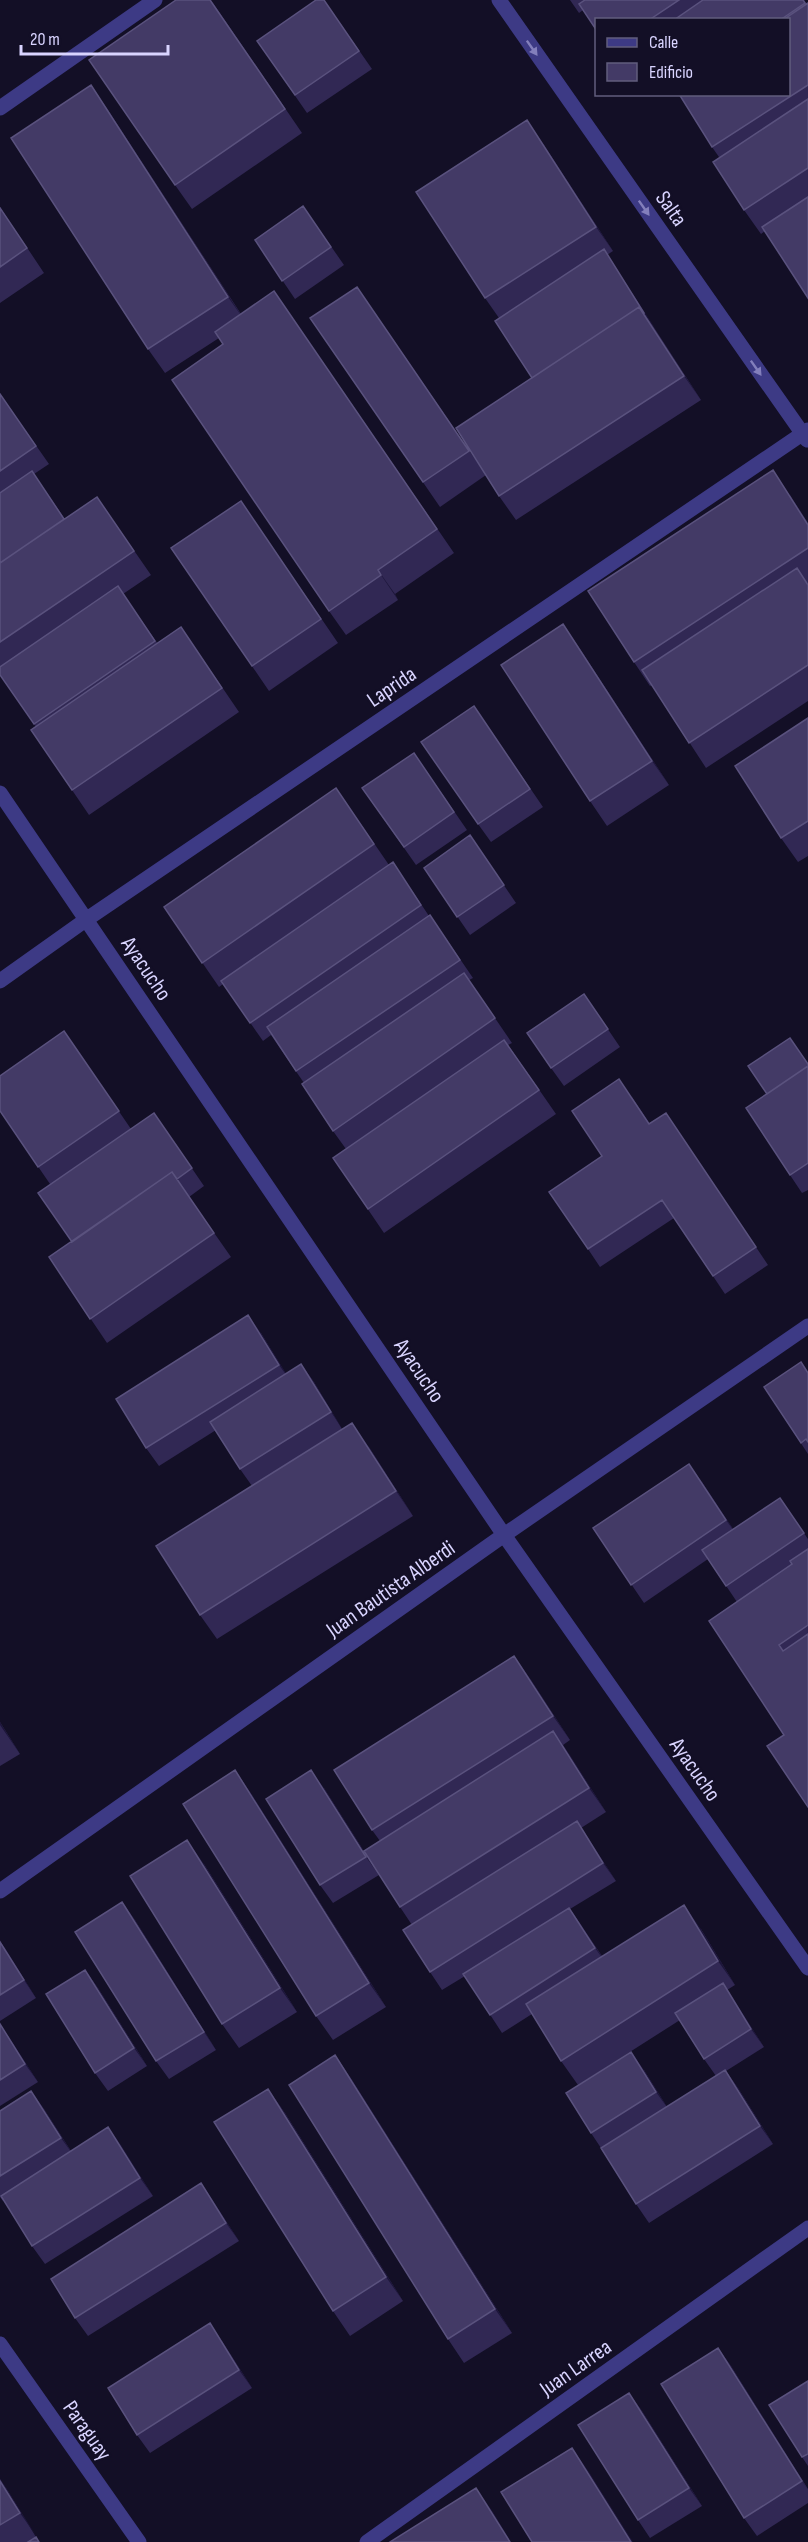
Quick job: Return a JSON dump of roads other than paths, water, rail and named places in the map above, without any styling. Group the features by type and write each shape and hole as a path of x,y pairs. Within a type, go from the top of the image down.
{"street":[{"path":"0,108 155,0"},
{"name":"Salta","path":"499,0 806,435"},
{"name":"Laprida","path":"0,981 87,919 806,435"},
{"name":"Ayacucho","path":"0,793 504,1535 808,1968"},
{"name":"Juan Bautista Alberdi","path":"0,1891 504,1535 808,1326"},
{"name":"Juan Larrea","path":"367,2542 808,2228"},
{"name":"Paraguay","path":"0,2344 139,2542"}]}
